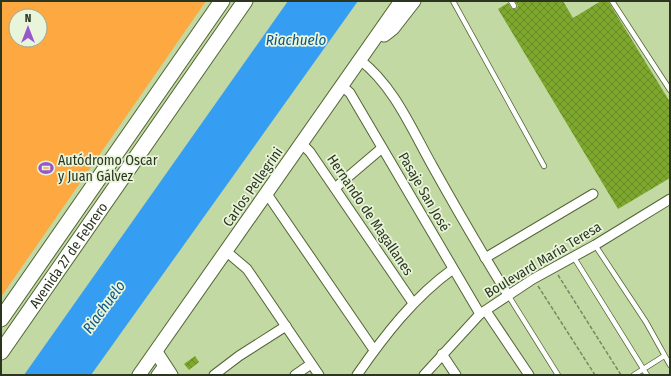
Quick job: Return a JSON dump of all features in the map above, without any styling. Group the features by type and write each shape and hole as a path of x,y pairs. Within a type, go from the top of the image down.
{"main road":[{"name":"Avenida 27 de Febrero","path":"1,319 222,1"},
{"name":"Avenida 27 de Febrero","path":"1,352 245,1"},
{"name":"Carlos Pellegrini","path":"139,375 227,252 402,1"},
{"name":"Carlos Pellegrini","path":"375,39 389,32 414,1"},
{"path":"156,352 167,370"}],"street":[{"path":"360,60 378,75 399,108 485,258 508,295"},
{"name":"Pasaje San José","path":"342,86 350,93 453,269 483,313 529,375"},
{"name":"Hernando de Magallanes","path":"302,144 310,152 413,303"},
{"path":"335,188 382,148"},
{"path":"267,194 374,350"},
{"path":"485,258 593,194"},
{"name":"Boulevard María Teresa","path":"424,375 442,354 483,313 508,295 670,199"},
{"path":"227,252 245,267 319,375"},
{"path":"357,375 374,350 413,303 453,269"},
{"path":"214,375 239,356 286,326"},
{"path":"442,354 456,375"},
{"path":"295,375 311,364"},
{"path":"156,375 167,370"}],"lane":[{"path":"453,1 544,166"},
{"path":"511,1 514,6"},
{"path":"612,1 670,90"},
{"path":"595,244 646,322 670,365"},
{"path":"573,256 647,375"},
{"path":"508,295 558,375"},
{"path":"634,375 664,356"}],"path":[{"path":"554,267 563,286 621,375"},
{"path":"533,279 595,375"}],"shaded area":[{"name":"Autódromo Oscar y Juan Gálvez","path":"1,1 206,1 1,297"}],"water":[{"name":"Riachuelo","path":"288,1 358,1 91,375 24,375"}],"building":[{"path":"515,1 563,1 573,18 601,1 608,1 670,102 670,178 618,209 498,9 508,3 512,9 516,9 518,6"},
{"path":"195,356 199,362 189,370 184,364"}],"place":[{"name":"Autódromo Oscar y Juan Gálvez","path":"46,168"}]}
